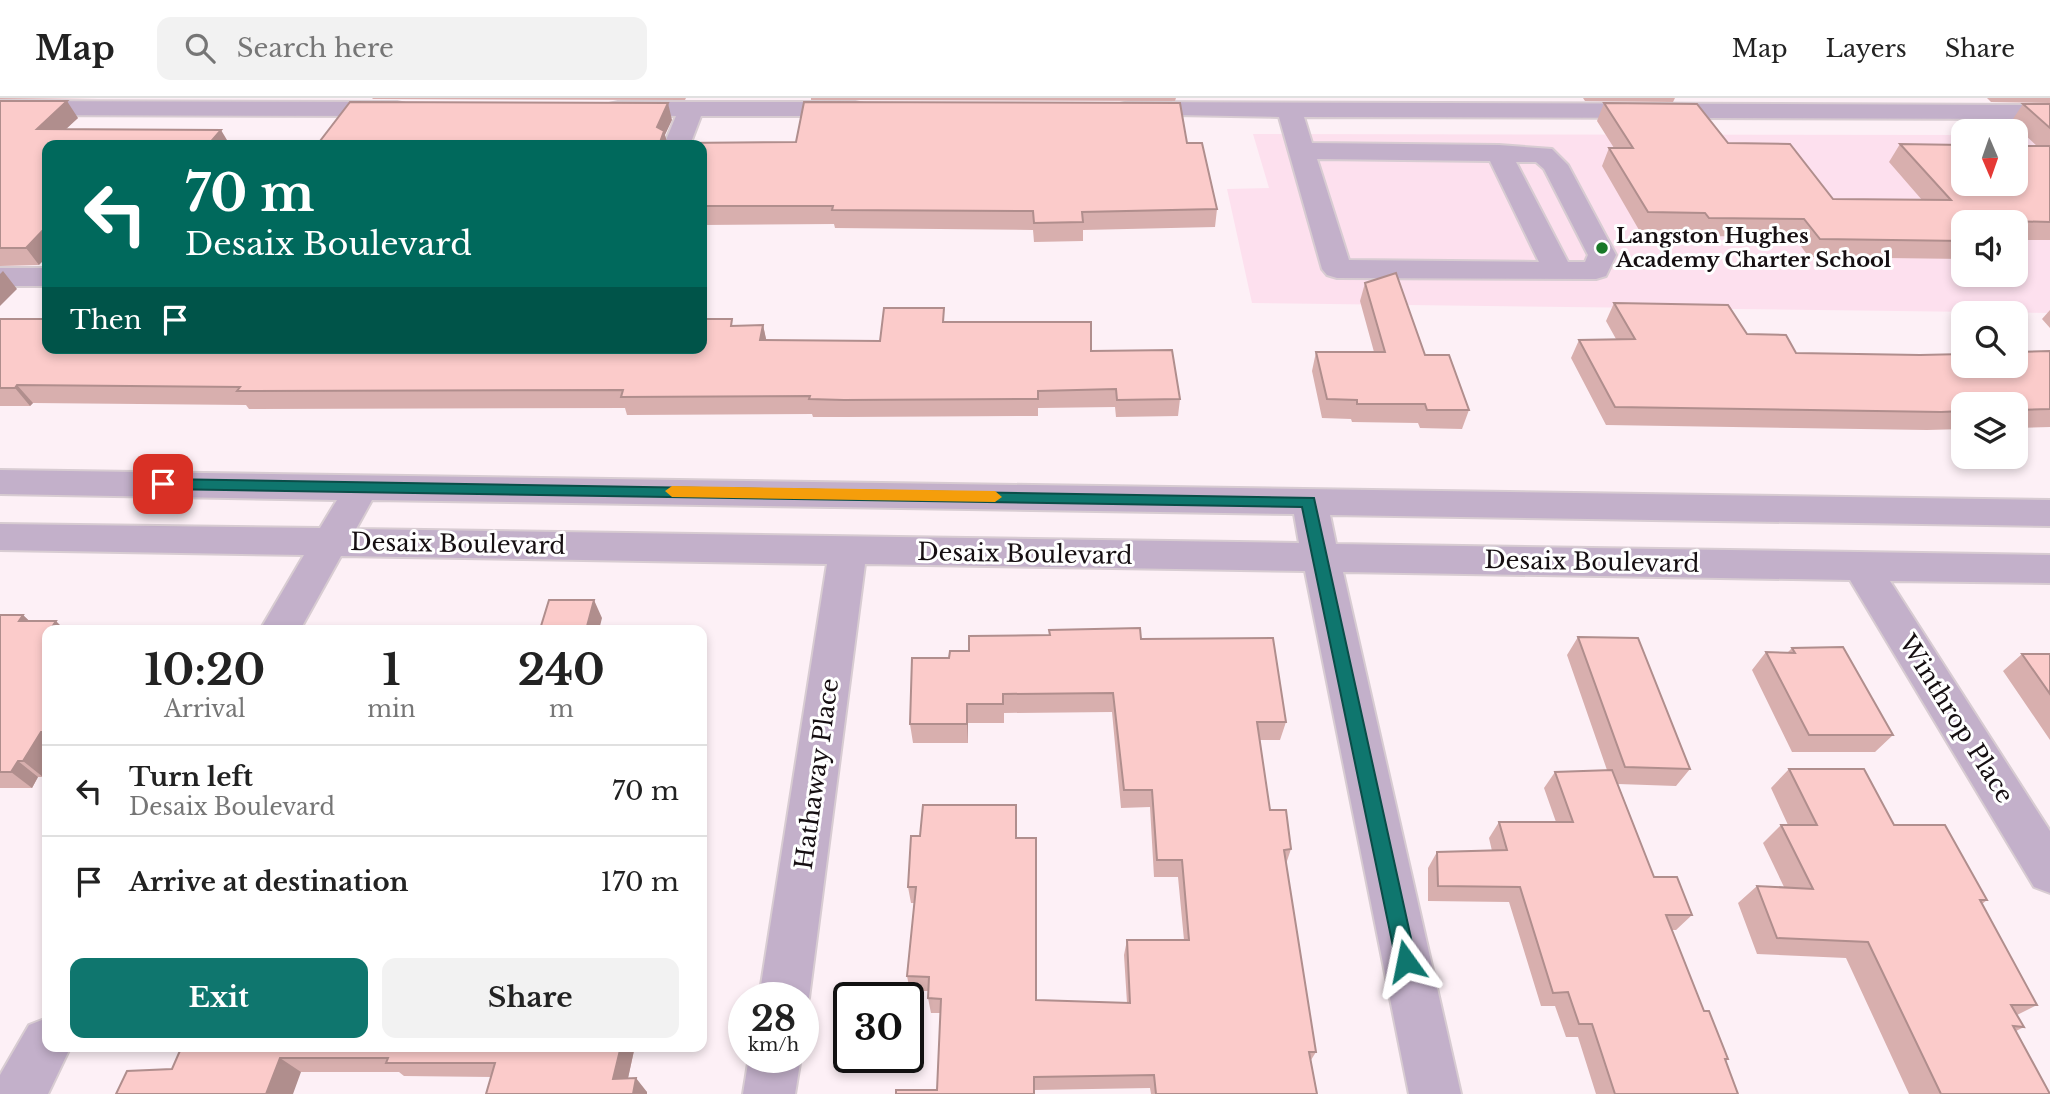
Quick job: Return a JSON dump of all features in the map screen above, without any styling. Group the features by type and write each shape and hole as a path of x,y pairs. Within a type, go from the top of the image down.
{"street":[{"path":"0,108 139,103 417,109"},
{"path":"596,109 692,109 733,104 883,109"},
{"path":"1103,109 1226,104 1289,109 1703,105 2050,112"},
{"path":"679,140 692,109"},
{"path":"1289,109 1301,151 1337,269 1596,270 1602,255 1555,164 1543,155 1301,151"},
{"path":"1499,153 1558,271"},
{"path":"0,277 42,277"},
{"path":"0,482 2050,513"},
{"path":"284,625 362,487"},
{"path":"1309,502 1435,1094"},
{"name":"Desaix Boulevard","path":"0,537 2050,569"},
{"name":"Hathaway Place","path":"786,982 848,551"},
{"name":"Winthrop Place","path":"1861,566 2050,872"},
{"path":"19,1094 42,1052"},
{"path":"769,1094 772,1073"}],"shaded area":[{"name":"Langston Hughes Academy Charter School","path":"1253,134 1951,135 1951,196 2028,196 2028,136 2050,136 2050,313 2028,313 2028,301 1951,301 1951,312 1252,303 1227,189 1269,188"}],"building":[{"path":"0,101 67,101 37,129 221,130 212,140 42,140 42,231 26,248 0,248"},
{"path":"350,102 668,103 657,127 664,131 661,140 321,140"},
{"path":"804,102 1180,103 1187,143 1202,143 1217,209 1082,212 1083,222 1034,223 1033,211 707,206 707,143 796,142"},
{"path":"1604,103 1697,104 1728,143 1790,144 1833,199 1951,200 1900,144 1951,145 1951,196 2028,196 2028,146 2050,146 2050,222 2028,222 2028,210 1951,210 1951,241 1820,239 1804,219 1709,218 1705,213 1648,212 1609,148 1633,148"},
{"path":"2023,104 2050,104 2050,128"},
{"path":"1396,273 1425,355 1449,355 1469,410 1427,410 1425,404 1357,404 1357,400 1327,399 1316,352 1385,352 1365,283"},
{"path":"1614,303 1728,305 1747,334 1786,335 1796,353 1951,354 1951,378 2028,378 2028,352 2050,351 2050,409 2028,410 2028,392 1951,392 1951,412 1941,412 1615,407 1579,340 1635,339"},
{"path":"884,308 944,308 943,322 1091,322 1091,351 1172,350 1180,399 1117,400 1116,389 1038,391 1038,399 844,400 809,399 810,396 621,397 623,390 237,391 240,387 17,385 15,388 0,388 0,319 42,319 42,354 707,354 707,319 732,319 731,326 763,325 760,340 880,341"},
{"path":"549,600 594,600 587,625 541,625"},
{"path":"0,615 23,615 19,621 56,621 53,625 42,625 42,732 23,761 18,761 11,772 0,772"},
{"path":"1140,628 1141,639 1273,638 1286,722 1257,722 1270,810 1286,810 1291,849 1284,850 1316,1052 1309,1052 1317,1094 1156,1094 1154,1075 1034,1077 1034,1094 896,1094 896,1090 937,1090 941,999 928,998 929,977 907,976 916,887 908,887 911,836 920,836 923,805 1016,805 1016,838 1036,838 1036,1000 1130,1003 1127,940 1189,940 1182,860 1157,860 1152,790 1124,790 1113,693 1003,694 1003,704 967,704 967,724 910,724 912,658 949,658 950,651 969,651 969,636 1050,635 1049,630"},
{"path":"1578,637 1638,638 1690,769 1625,767"},
{"path":"1843,647 1893,735 1809,735 1766,652 1795,653 1792,648"},
{"path":"2022,654 2050,654 2050,694"},
{"path":"1789,769 1864,769 1894,825 1945,825 1987,900 1980,900 2037,1005 2011,1005 2024,1027 2013,1026 2050,1094 1941,1094 1868,942 1777,938 1757,886 1813,889 1781,825 1817,825"},
{"path":"1612,770 1654,877 1677,877 1692,915 1666,915 1704,1011 1709,1011 1728,1059 1725,1059 1738,1094 1615,1094 1592,1024 1579,1024 1568,992 1553,993 1520,887 1438,886 1437,852 1507,850 1499,822 1573,822 1555,772"},
{"path":"179,1052 620,1052 613,1079 636,1078 633,1094 486,1094 495,1063 386,1063 388,1058 280,1058 266,1094 116,1094 127,1071 172,1069"}],"slow traffic":[{"path":"672,491 995,497"}],"place":[{"name":"Langston Hughes Academy Charter School","path":"1602,248"}],"route":[{"path":"163,484 1309,502 1406,961"}]}
